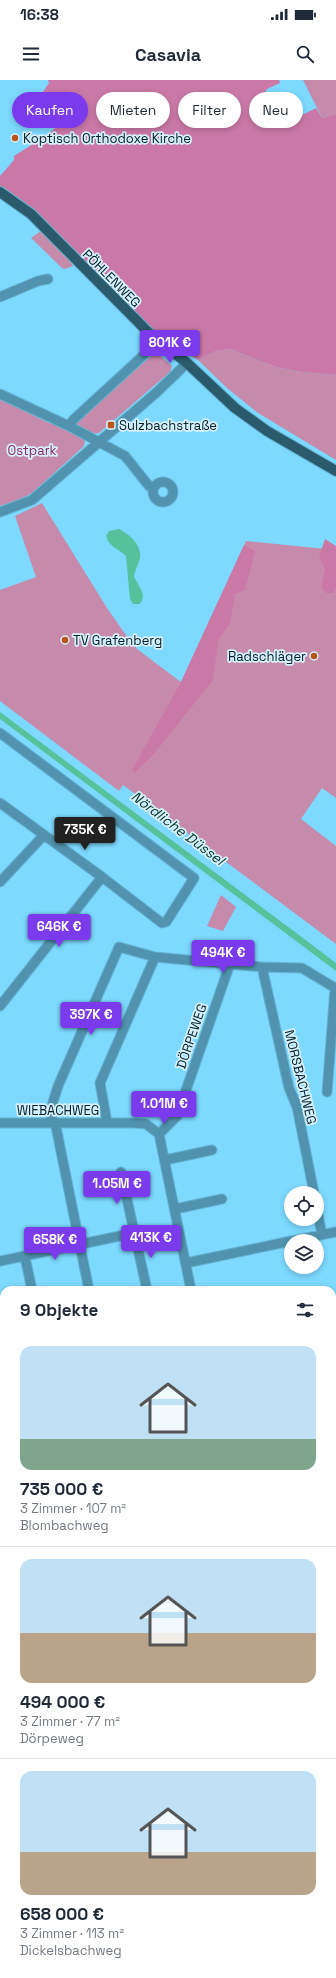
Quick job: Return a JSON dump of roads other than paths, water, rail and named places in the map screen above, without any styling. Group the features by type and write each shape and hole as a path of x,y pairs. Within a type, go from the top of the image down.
{"main road":[{"name":"PÖHLENWEG","path":"0,192 30,214 159,341 187,363 235,408 267,431 336,471"}],"street":[{"path":"0,297 38,281 48,279"},
{"path":"69,426 73,420 159,341"},
{"path":"0,512 32,500 187,363"},
{"path":"0,394 69,426 124,456 149,486 154,488"},
{"path":"0,733 194,878 170,916 164,923 159,922 102,877 0,804"},
{"path":"0,882 44,835"},
{"path":"0,1006 102,877"},
{"path":"88,1286 53,1122 53,1102 58,1086 119,947 155,957 262,967 305,969 335,988 327,1092"},
{"path":"107,1122 100,1083 155,957"},
{"name":"DÖRPEWEG","path":"159,1134 177,1116 230,964"},
{"name":"MORSBACHWEG","path":"262,967 289,1088 297,1106 313,1186"},
{"name":"WIEBACHWEG","path":"0,1123 107,1122 146,1124 159,1134"},
{"path":"159,1134 190,1286"},
{"path":"165,1160 212,1150"},
{"path":"121,1172 146,1286"},
{"path":"174,1209 222,1199"},
{"path":"324,1235 336,1232"},
{"path":"0,1262 134,1233"},
{"path":"186,1263 284,1242"},
{"path":"25,1256 31,1286"}],"place":[{"name":"Koptisch Orthodoxe Kirche","path":"15,138"},
{"name":"Sulzbachstraße","path":"111,425"},
{"name":"TV Grafenberg","path":"65,640"},
{"name":"Radschläger","path":"314,656"}],"park label":[{"name":"Ostpark","path":"32,450"}],"water label":[{"name":"Nördliche Düssel","path":"178,828"}]}
